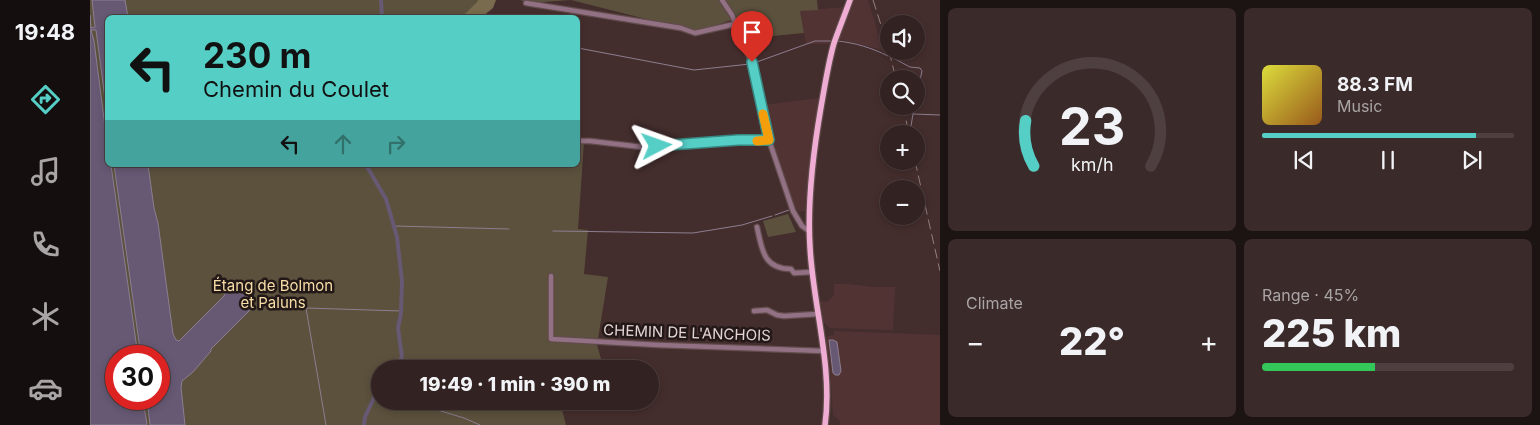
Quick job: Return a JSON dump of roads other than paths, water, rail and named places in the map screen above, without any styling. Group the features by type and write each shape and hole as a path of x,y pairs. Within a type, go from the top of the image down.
{"main road":[{"path":"825,425 827,394 812,272 809,231 814,155 826,83 835,42 850,0"}],"street":[{"path":"722,0 732,15 753,66 769,140 793,211 802,226 809,231"},
{"path":"526,3 681,28 693,34 735,24"},
{"path":"580,141 642,147 738,140 769,140"},
{"path":"757,227 764,255 770,262 781,268 791,269 792,272 812,272"},
{"name":"CHEMIN DE L'ANCHOIS","path":"551,276 551,339 823,351"},
{"path":"754,311 767,310 784,316 818,314"}],"waterway":[{"path":"381,0 382,15"},
{"path":"754,63 815,41 831,41"},
{"path":"838,41 864,46 880,53"},
{"path":"580,48 694,70 750,64"},
{"path":"897,60 921,70"},
{"path":"925,114 940,115"},
{"path":"911,125 913,115"},
{"path":"367,167 386,199 397,237 402,281 401,313 398,328 402,357 400,360"},
{"path":"775,215 789,210"},
{"path":"553,231 693,233 742,225 772,216"},
{"path":"394,226 509,229"},
{"path":"326,425 306,308 401,311"},
{"path":"364,425 365,417 371,404"},
{"path":"438,410 480,425"}],"railway":[{"path":"873,0 880,22"},
{"path":"891,60 894,70"},
{"path":"905,115 907,125"},
{"path":"917,170 940,271"}],"park label":[{"name":"Étang de Bolmon et Paluns","path":"273,294"}]}
